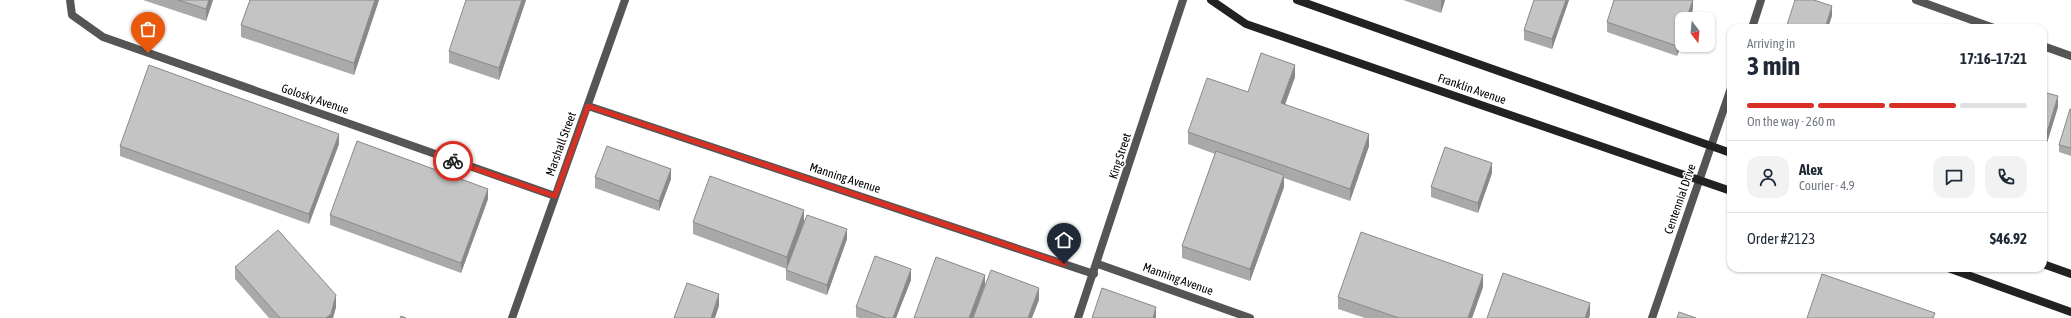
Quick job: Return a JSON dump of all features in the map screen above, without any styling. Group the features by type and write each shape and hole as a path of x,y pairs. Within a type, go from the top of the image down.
{"main road":[{"name":"Franklin Avenue","path":"1211,0 1246,24 1727,190"},
{"name":"Franklin Avenue","path":"1297,0 1727,152"},
{"path":"2047,265 2071,274"},
{"path":"1959,272 2071,312"}],"street":[{"name":"Golosky Avenue","path":"70,0 72,16 103,37 555,196"},
{"name":"Marshall Street","path":"512,318 625,0"},
{"name":"King Street","path":"1078,318 1098,264 1183,0"},
{"path":"1753,24 1761,0"},
{"path":"1916,0 1983,24"},
{"path":"2047,47 2071,56"},
{"name":"Centennial Drive","path":"1652,318 1727,100"},
{"name":"Manning Avenue","path":"588,106 1094,274"},
{"name":"Manning Avenue","path":"1098,264 1250,318"}],"building":[{"path":"178,0 209,0 206,9"},
{"path":"250,0 375,0 354,63 241,25"},
{"path":"466,0 522,0 499,68 449,51"},
{"path":"1534,0 1566,0 1552,39 1524,30"},
{"path":"1614,0 1693,0 1689,12 1675,12 1675,45 1607,22"},
{"path":"1795,0 1814,0 1832,6 1826,24 1787,24"},
{"path":"1261,53 1295,65 1281,103 1369,134 1350,189 1188,132 1207,78 1248,92"},
{"path":"149,65 339,134 309,214 120,146"},
{"path":"2047,93 2058,96 2047,132"},
{"path":"2071,109 2071,148 2059,145"},
{"path":"357,141 488,189 461,263 330,215"},
{"path":"607,146 671,169 659,201 595,177"},
{"path":"1445,147 1492,163 1478,203 1431,187"},
{"path":"1216,151 1284,175 1250,269 1182,246"},
{"path":"710,176 804,210 787,257 693,222"},
{"path":"807,215 847,229 827,285 786,270"},
{"path":"278,230 336,295 331,314 326,318 280,318 235,267"},
{"path":"1361,232 1483,275 1468,318 1399,318 1338,297"},
{"path":"875,256 911,269 893,318 886,318 856,307"},
{"path":"936,257 985,275 969,318 914,318"},
{"path":"991,270 1039,288 1028,318 973,318"},
{"path":"1503,273 1590,303 1585,318 1487,318"},
{"path":"1822,274 1935,313 1933,318 1807,318"},
{"path":"687,283 719,294 711,318 674,318"},
{"path":"1102,288 1156,307 1153,318 1092,318"},
{"path":"1679,312 1696,318 1677,318"}],"way so far":[{"path":"148,53 453,161"}],"route":[{"path":"453,161 555,196 588,106 1064,264"}]}
